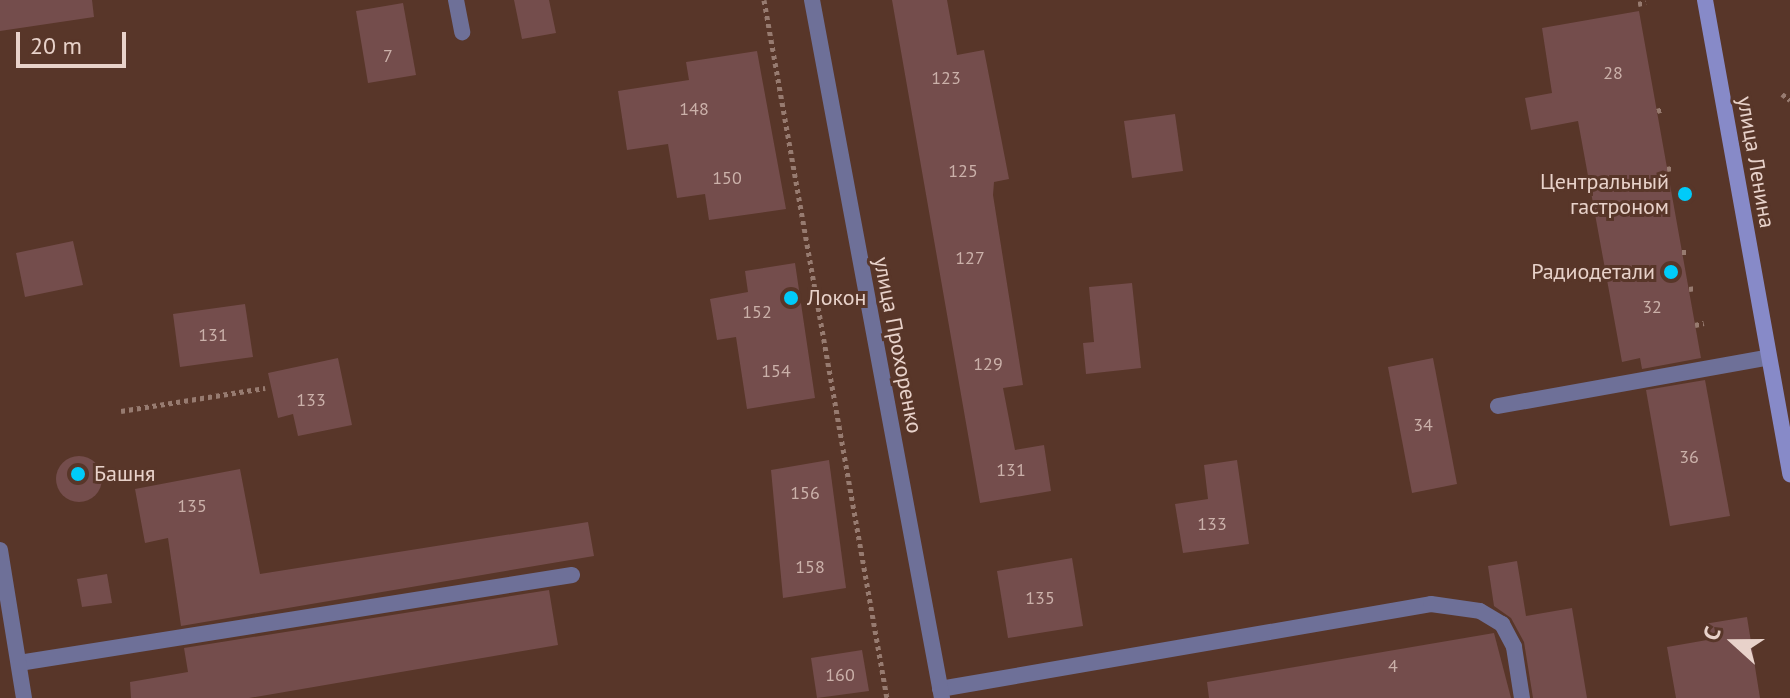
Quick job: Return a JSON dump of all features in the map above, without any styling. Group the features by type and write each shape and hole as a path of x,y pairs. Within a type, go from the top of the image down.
{"main road":[{"name":"улица Ленина","path":"1705,0 1790,474"}],"street":[{"path":"456,0 462,32"},
{"name":"улица Прохоренко","path":"812,0 941,694"},
{"path":"1498,406 1769,357"},
{"path":"0,550 24,698"},
{"path":"19,663 572,575"},
{"path":"941,694 1431,604 1480,611 1502,624 1514,647 1522,698"}],"path":[{"path":"764,0 887,698"},
{"path":"1638,4 1646,2"},
{"path":"1790,92 1782,94 1790,100"},
{"path":"1689,289 1696,288"},
{"path":"1695,325 1704,323"},
{"path":"121,411 265,388"}],"building":[{"path":"0,0 92,0 94,17 0,31"},
{"path":"514,0 549,0 556,33 522,39"},
{"path":"892,0 947,0 957,55 984,50 1009,179 994,182 993,195 1023,385 1003,388 1015,450 1044,445 1051,491 980,503"},
{"path":"403,3 416,75 368,83 356,11"},
{"path":"1639,11 1701,358 1642,369 1640,358 1622,362 1578,121 1531,130 1525,98 1552,93 1542,28"},
{"path":"757,51 786,209 709,220 705,194 677,198 668,144 627,150 618,91 689,80 686,62"},
{"path":"1175,114 1183,171 1132,178 1124,121"},
{"path":"73,241 83,285 25,297 16,253"},
{"path":"795,263 815,398 747,409 736,337 717,340 710,299 748,292 745,271"},
{"path":"1132,283 1141,368 1086,374 1083,343 1094,342 1089,287"},
{"path":"245,304 253,357 180,367 173,314"},
{"path":"338,358 352,425 298,436 293,414 278,418 268,373"},
{"path":"1433,358 1457,484 1412,493 1388,367"},
{"path":"1705,380 1730,516 1670,526 1646,390"},
{"name":"Башня","path":"79,456 95,463 102,479 95,495 79,502 63,495 56,479 63,463"},
{"path":"829,460 846,588 783,598 771,470"},
{"path":"1237,460 1249,544 1183,553 1175,504 1208,499 1204,465"},
{"path":"240,469 260,574 588,522 594,556 181,626 168,538 145,543 135,489"},
{"path":"1072,558 1083,626 1008,638 997,571"},
{"path":"1517,561 1526,616 1572,608 1587,698 1533,698 1524,642 1511,618 1494,606 1488,566"},
{"path":"107,574 112,603 82,607 77,579"},
{"path":"549,590 558,645 249,698 131,698 130,682 188,672 184,648"},
{"path":"1747,617 1760,698 1676,698 1667,647 1707,640 1704,624"},
{"path":"1494,633 1511,698 1209,698 1207,682"},
{"path":"862,650 869,691 817,698 811,658"}],"place":[{"name":"Центральный гастроном","path":"1685,194"},
{"name":"Радиодетали","path":"1671,272"},
{"name":"Локон","path":"791,298"},
{"name":"Башня","path":"78,474"}]}
